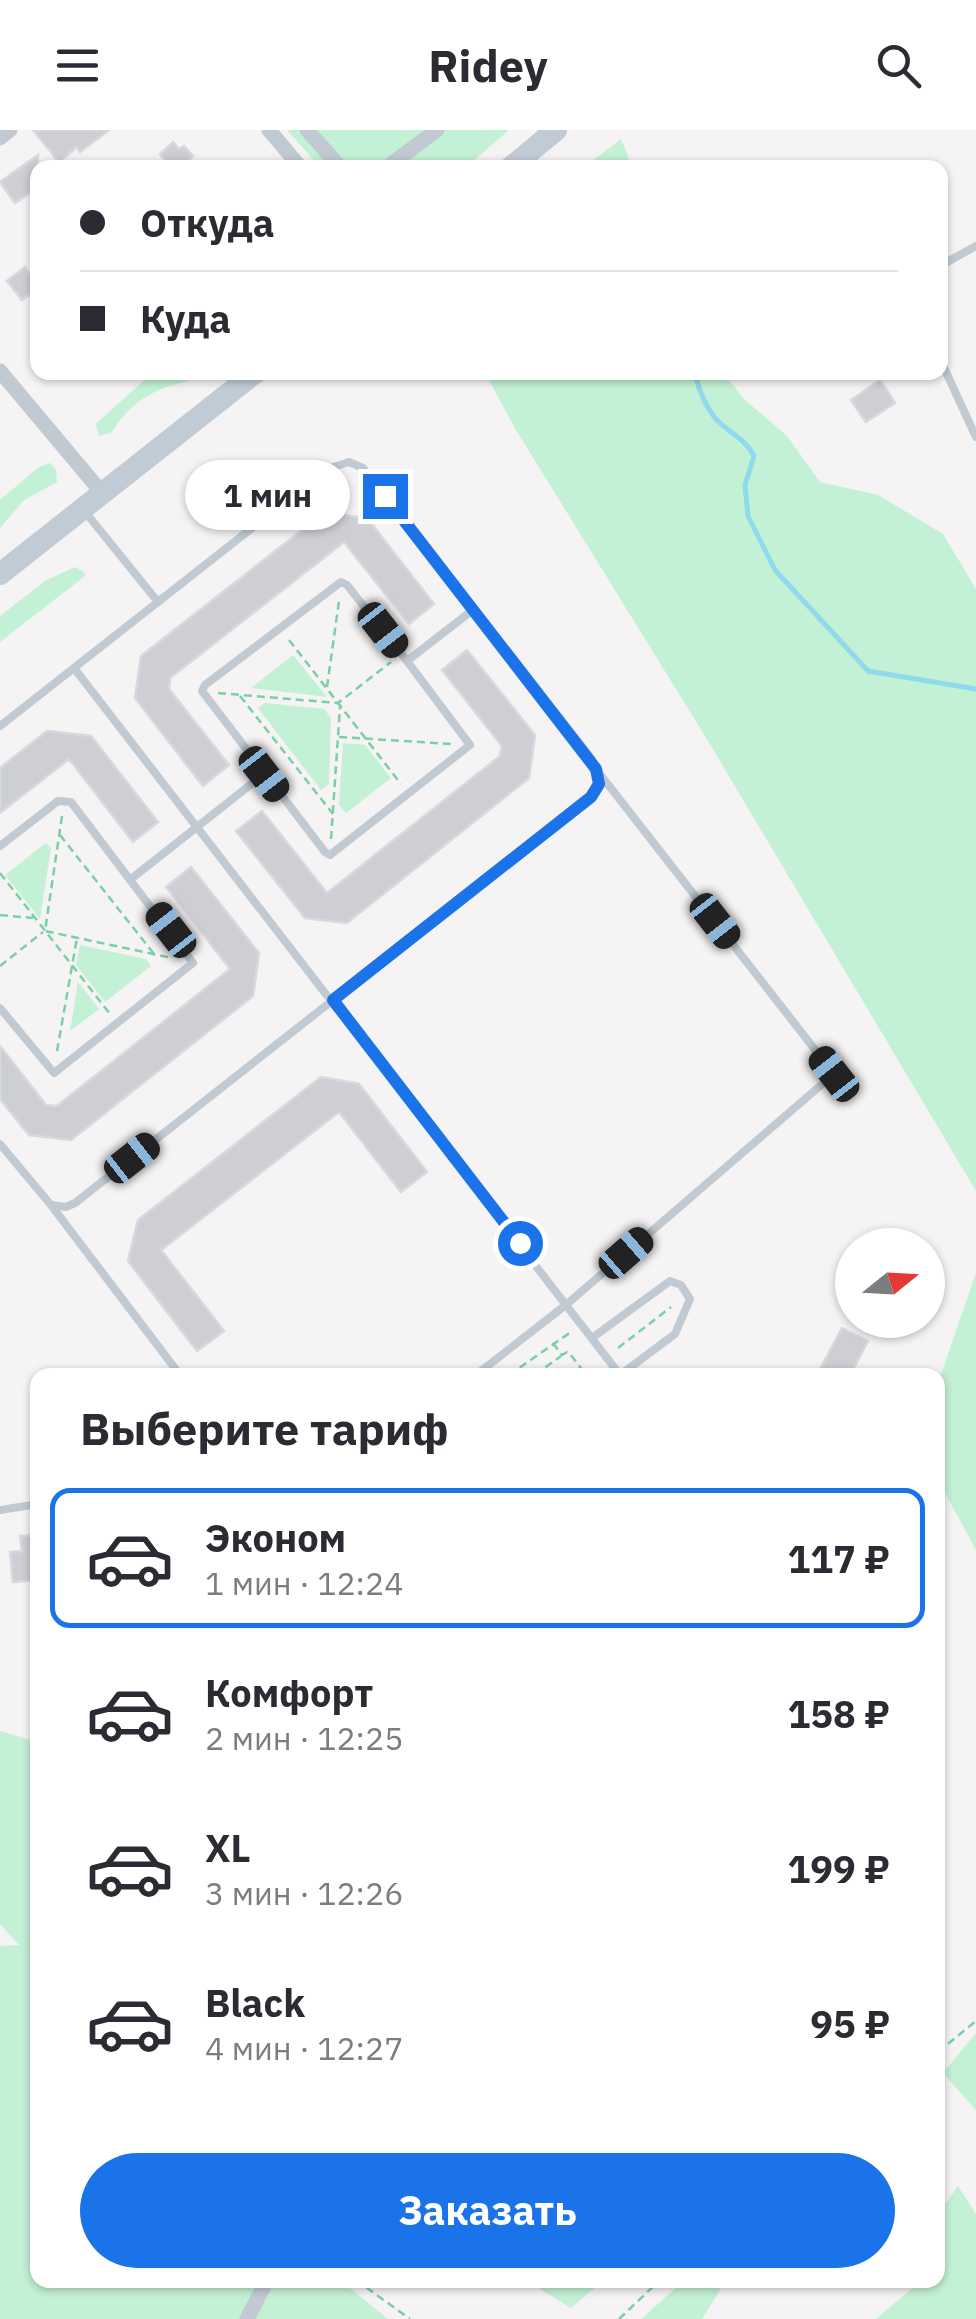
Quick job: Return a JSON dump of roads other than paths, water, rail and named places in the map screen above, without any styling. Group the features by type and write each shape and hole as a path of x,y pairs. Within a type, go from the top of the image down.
{"main road":[{"path":"520,160 556,130"},
{"path":"0,574 246,380"}],"street":[{"path":"0,138 10,130"},
{"path":"269,130 294,160"},
{"path":"307,130 334,160"},
{"path":"397,160 437,130"},
{"path":"0,371 103,494"},
{"path":"247,2319 264,2288"}],"lane":[{"path":"948,262 976,246"},
{"path":"948,376 976,437"},
{"path":"0,726 327,469 350,462 362,468 474,609 834,1074 567,1304 485,1368"},
{"path":"84,509 158,602"},
{"path":"341,582 347,584 404,658 470,746 330,855 202,691 341,582"},
{"path":"404,658 474,609"},
{"path":"74,668 615,1368"},
{"path":"51,1205 66,1207 75,1203 591,797 599,784 596,769"},
{"path":"130,879 264,774"},
{"path":"0,846 65,799 71,802 193,963 54,1072 48,1070 0,1008"},
{"path":"0,1144 175,1368"},
{"path":"592,1338 663,1284 676,1281 688,1294 690,1306 674,1334 629,1368"},
{"path":"0,1510 30,1505"}],"waterway":[{"path":"697,380 711,412 754,456 745,485 748,516 775,570 868,671 976,689"}]}
